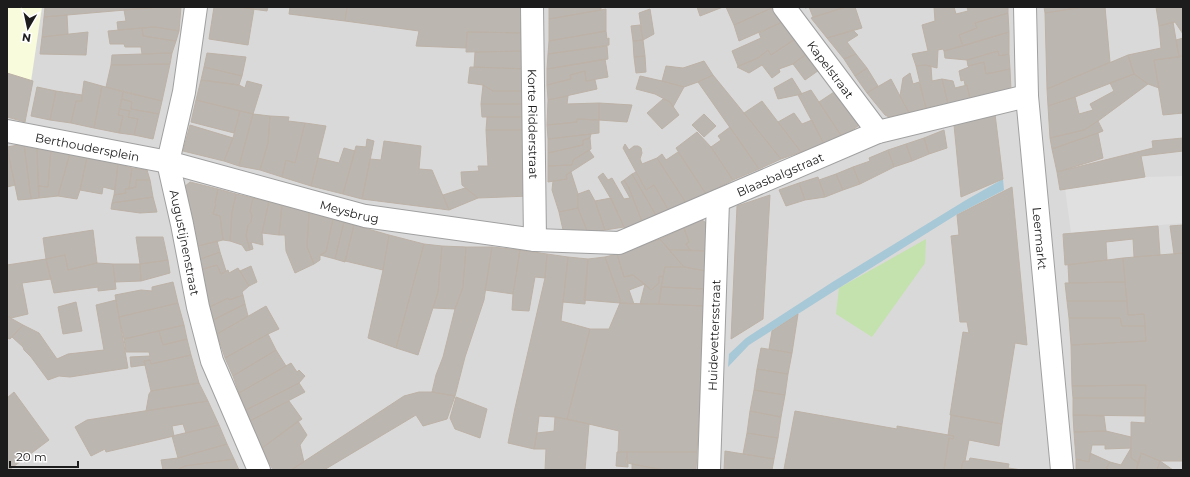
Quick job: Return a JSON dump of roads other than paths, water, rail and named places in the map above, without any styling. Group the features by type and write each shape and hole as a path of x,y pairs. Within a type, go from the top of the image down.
{"street":[{"name":"Augustijnenstraat","path":"196,7 184,92 168,162 198,307 212,361 259,470"},
{"name":"Korte Ridderstraat","path":"532,7 535,240"},
{"name":"Kapelstraat","path":"784,7 878,132"},
{"name":"Leermarkt","path":"1025,7 1027,96 1062,470"},
{"name":"Blaasbalgstraat","path":"535,240 619,243 878,132 1027,96"},
{"name":"Berthoudersplein","path":"7,131 168,162"},
{"name":"Meysbrug","path":"168,162 365,216 535,240"},
{"name":"Huidevettersstraat","path":"709,470 718,201"}],"water":[{"path":"1003,179 1004,190 956,215 749,345 728,367 729,354 746,338 834,281"}]}
